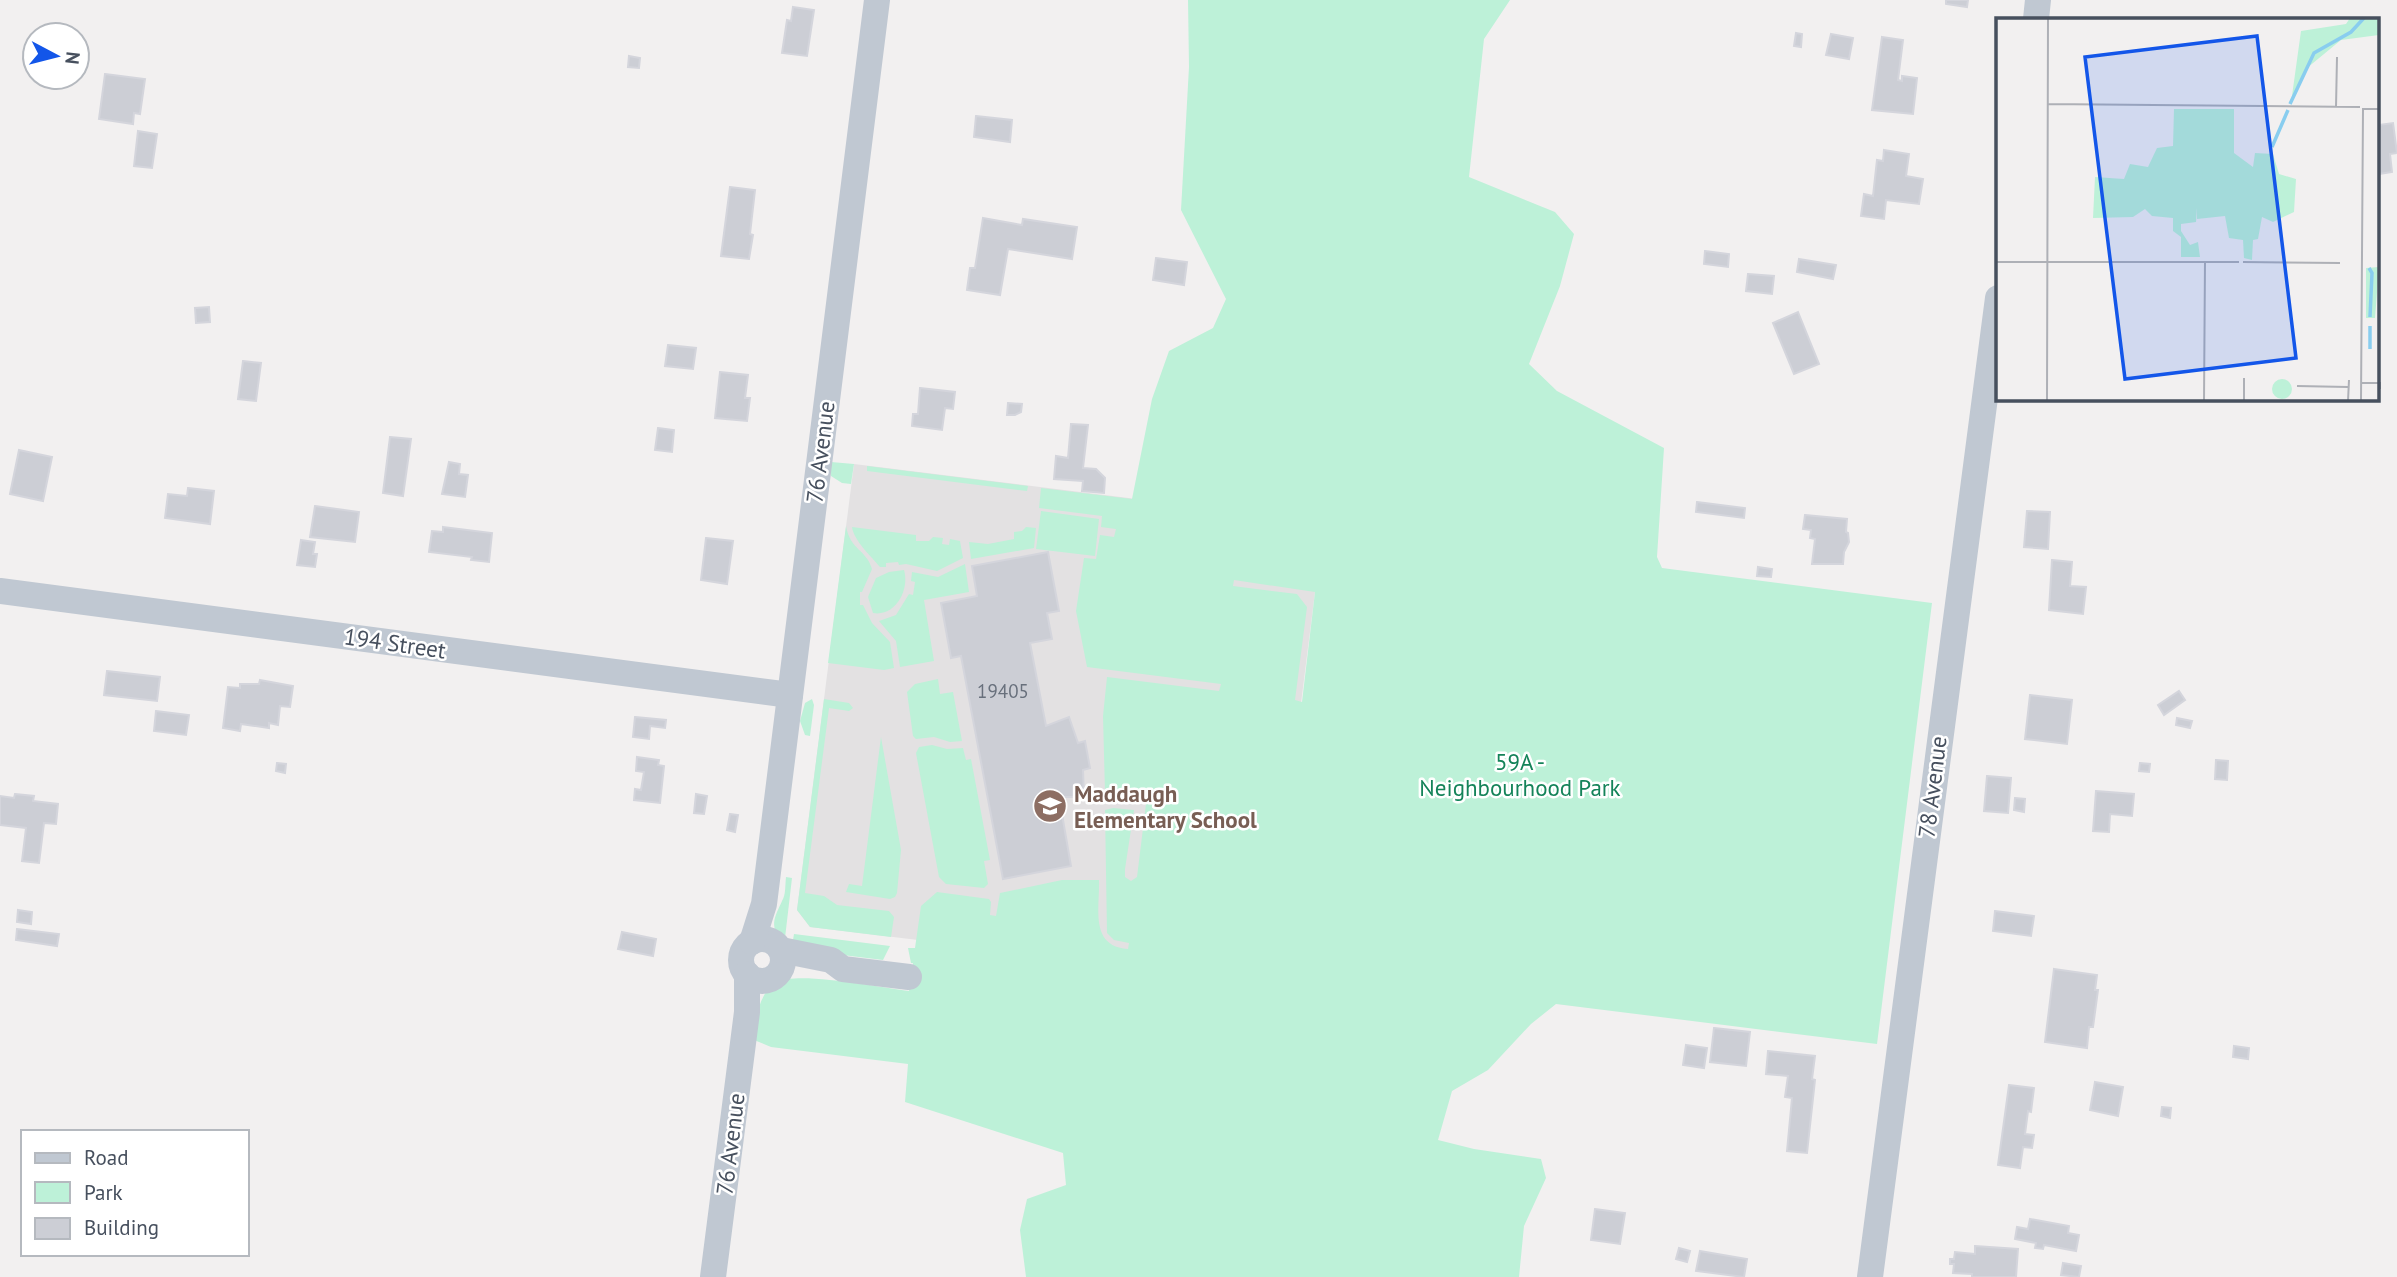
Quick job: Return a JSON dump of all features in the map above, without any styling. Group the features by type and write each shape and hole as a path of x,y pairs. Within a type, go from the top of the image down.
{"street":[{"name":"76 Avenue","path":"713,1277 747,1012 765,960 764,904 877,0"},
{"path":"2036,18 2038,0"},
{"name":"78 Avenue","path":"1870,1277 1996,313"},
{"name":"194 Street","path":"0,591 790,695"},
{"path":"765,960 831,960 843,969 909,977"}],"shaded area":[{"name":"Maddaugh Elementary School","path":"854,464 1241,512 1315,592 1266,982 810,927 797,910"}],"green space":[{"name":"59A - Neighbourhood Park","path":"1188,0 1510,0 1484,39 1469,177 1555,212 1574,234 1560,286 1529,364 1557,391 1664,448 1657,557 1662,568 1932,603 1877,1044 1556,1004 1531,1024 1488,1070 1452,1091 1438,1140 1474,1149 1541,1159 1546,1178 1524,1226 1519,1277 1026,1277 1020,1230 1027,1199 1066,1185 1063,1153 905,1102 908,1064 771,1047 754,1040 762,1000 778,982 788,979 821,979 909,991 913,963 908,948 915,948 921,906 937,892 989,899 990,915 996,916 1000,893 1062,880 1099,880 1098,913 1102,933 1107,941 1128,949 1129,943 1114,940 1107,933 1105,810 1134,810 1125,869 1125,877 1131,881 1137,877 1146,804 1140,803 1141,791 1135,790 1134,802 1111,799 1105,792 1103,716 1107,677 1219,691 1221,684 1087,667 1076,611 1084,558 1096,559 1100,535 1114,537 1116,529 1101,527 1102,516 1039,508 1041,488 1132,499 1152,399 1169,351 1213,328 1226,299 1181,210 1189,67","holes":["1234,580 1315,592 1302,702 1295,700 1307,607 1297,594 1233,586"]},
{"path":"831,462 854,464 851,484 842,483 831,476"},
{"path":"867,466 1028,486 1027,491 867,471"},
{"path":"1041,511 1099,519 1095,556 1036,549"},
{"path":"846,526 851,540 872,569 860,592 860,605 863,605 872,623 890,642 894,668 884,670 828,663"},
{"path":"852,527 916,535 916,541 943,538 942,544 949,545 950,539 960,541 963,558 937,571 899,565 898,562 886,563 886,567 880,567 859,543"},
{"path":"1026,527 1036,528 1034,548 971,559 969,542 988,544 1014,539 1014,532 1022,531"},
{"path":"965,564 969,592 924,600 934,661 900,667 896,641 879,621 896,615 909,594 913,595 915,582 911,581 912,572 938,577"},
{"path":"904,570 905,586 899,600 888,611 873,613 868,597 876,578 889,572"},
{"path":"938,679 940,694 953,692 962,741 950,742 934,737 916,739 913,736 907,692 915,684"},
{"path":"812,699 814,705 810,736 805,735 800,721 805,703"},
{"path":"824,699 849,703 853,708 849,711 829,708 805,893 824,896 837,905 889,911 894,917 891,937 810,927 797,910"},
{"path":"881,737 901,850 897,893 890,899 846,892 849,884 862,886"},
{"path":"932,745 947,749 963,748 966,760 971,759 990,860 984,861 988,884 984,888 946,884 939,877 916,753 919,747"},
{"path":"786,877 792,878 785,938 781,941 774,921 784,896"},
{"path":"794,934 890,946 883,960 802,950 793,940"}],"building":[{"path":"1946,0 1968,0 1967,7 1946,4"},
{"path":"793,7 814,10 807,56 782,53 787,20 791,21"},
{"path":"1796,33 1802,34 1801,47 1794,46"},
{"path":"1831,34 1853,38 1849,59 1826,55"},
{"path":"1882,37 1903,40 1898,80 1902,81 1902,76 1917,78 1913,114 1872,110"},
{"path":"629,56 640,58 639,68 628,67"},
{"path":"105,74 145,79 140,114 134,113 133,124 99,119"},
{"path":"976,116 1012,120 1010,142 974,137"},
{"path":"2393,123 2397,153 2390,154 2392,172 2380,174 2380,125"},
{"path":"138,131 157,134 152,168 134,166"},
{"path":"1884,150 1909,154 1906,176 1923,179 1919,204 1886,200 1884,219 1861,216 1864,194 1873,196 1877,160 1883,161"},
{"path":"730,187 755,190 749,259 721,256"},
{"path":"983,218 1022,225 1023,219 1077,227 1072,259 1008,249 1000,295 967,290 970,268 975,268"},
{"path":"1705,251 1729,254 1728,267 1704,264"},
{"path":"1156,258 1187,262 1184,285 1153,280"},
{"path":"1799,259 1836,265 1833,279 1797,272"},
{"path":"1748,274 1774,276 1772,294 1746,291"},
{"path":"209,307 210,322 196,323 195,308"},
{"path":"1798,312 1819,364 1794,374 1773,323"},
{"path":"668,345 696,348 693,369 665,366"},
{"path":"243,361 261,363 256,401 238,399"},
{"path":"720,372 748,375 745,398 750,398 747,421 715,418"},
{"path":"920,388 955,392 953,409 945,408 942,430 912,426 913,414 918,414"},
{"path":"1008,403 1022,404 1021,412 1007,415"},
{"path":"1071,424 1088,425 1083,468 1096,469 1105,478 1104,493 1082,491 1083,481 1054,479 1056,456 1068,458"},
{"path":"658,428 674,430 672,452 655,450"},
{"path":"390,437 411,439 403,496 383,493"},
{"path":"19,450 52,457 43,501 10,494"},
{"path":"449,462 460,464 459,474 468,475 465,497 442,494"},
{"path":"188,488 214,491 210,524 165,518 168,494 187,496"},
{"path":"1697,502 1745,508 1744,518 1696,512"},
{"path":"315,506 359,512 355,542 310,537"},
{"path":"2027,511 2050,512 2048,549 2024,547"},
{"path":"1805,515 1847,519 1846,532 1849,542 1844,552 1843,564 1812,564 1815,539 1810,538 1811,530 1803,529"},
{"path":"443,527 492,533 489,562 471,560 472,557 429,552 432,531 443,532"},
{"path":"706,538 733,541 727,584 701,580"},
{"path":"301,540 315,542 315,567 297,565"},
{"path":"1048,552 1059,611 1047,613 1052,639 1030,643 1046,726 1069,717 1078,743 1085,741 1090,768 1083,770 1084,797 1059,797 1071,866 1003,879 961,656 951,658 941,603 977,596 972,566"},
{"path":"2052,560 2072,562 2070,586 2086,587 2083,614 2049,610"},
{"path":"1758,567 1772,569 1771,577 1757,576"},
{"path":"107,671 160,677 157,701 104,695"},
{"path":"260,680 293,686 290,707 280,706 278,725 269,723 269,728 241,724 240,731 223,728 228,687 240,688 240,684 259,684"},
{"path":"2179,691 2185,700 2164,715 2158,705"},
{"path":"2030,695 2072,700 2067,744 2025,739"},
{"path":"156,711 189,715 186,735 154,731"},
{"path":"635,717 666,720 665,728 650,726 649,739 633,737"},
{"path":"2177,718 2192,721 2190,728 2176,725"},
{"path":"637,757 659,760 658,765 664,766 660,803 634,800 635,789 641,790 644,772 636,771"},
{"path":"2216,760 2228,761 2227,780 2215,779"},
{"path":"277,763 286,764 285,773 276,771"},
{"path":"2140,763 2150,764 2149,772 2139,771"},
{"path":"1987,776 2011,778 2008,813 1984,811"},
{"path":"2096,791 2134,794 2132,816 2110,814 2109,832 2093,831"},
{"path":"15,794 34,796 33,801 58,804 56,824 44,823 39,863 22,861 26,828 0,825 0,796 14,798"},
{"path":"696,794 707,796 704,814 694,813"},
{"path":"2015,798 2025,799 2024,812 2014,810"},
{"path":"730,814 738,815 735,832 727,830"},
{"path":"18,910 32,912 31,924 17,922"},
{"path":"1995,911 2034,916 2031,936 1993,931"},
{"path":"17,929 59,934 57,946 16,940"},
{"path":"622,932 656,939 653,956 618,949"},
{"path":"2054,969 2097,975 2095,990 2098,990 2093,1027 2089,1027 2087,1048 2045,1042"},
{"path":"1714,1028 1750,1032 1746,1066 1710,1062"},
{"path":"1686,1045 1707,1048 1704,1068 1683,1065"},
{"path":"2234,1046 2249,1048 2248,1059 2233,1057"},
{"path":"1768,1051 1815,1056 1807,1153 1787,1151 1792,1098 1785,1097 1788,1076 1766,1074"},
{"path":"2095,1082 2123,1087 2118,1116 2090,1110"},
{"path":"2009,1085 2034,1088 2025,1134 2034,1135 2032,1148 2023,1147 2020,1168 1998,1165"},
{"path":"2162,1107 2171,1108 2170,1118 2161,1116"},
{"path":"1595,1209 1625,1213 1620,1244 1591,1240"},
{"path":"2030,1219 2069,1226 2068,1233 2079,1235 2076,1251 2044,1245 2043,1249 2035,1248 2036,1243 2015,1239 2017,1227 2028,1229"},
{"path":"1975,1246 2018,1249 2016,1277 1972,1277 1972,1274 1953,1273 1954,1264 1950,1264 1950,1259 1954,1259 1955,1252 1975,1254"},
{"path":"1679,1248 1690,1251 1687,1262 1676,1259"},
{"path":"1700,1251 1747,1259 1744,1277 1696,1271"},
{"path":"2063,1263 2081,1266 2079,1277 2061,1275"}],"place":[{"name":"Maddaugh Elementary School","path":"1050,806"}]}
